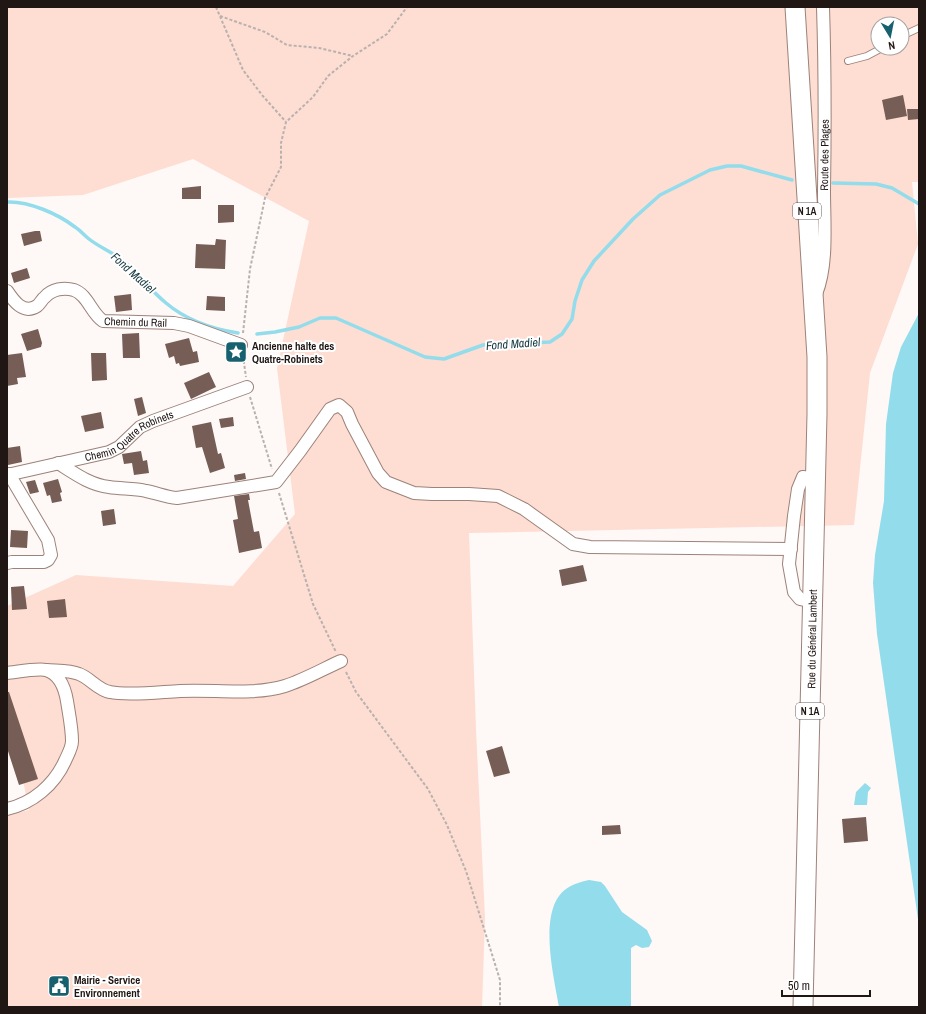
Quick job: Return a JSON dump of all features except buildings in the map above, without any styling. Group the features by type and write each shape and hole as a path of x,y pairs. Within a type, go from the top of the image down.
{"main road":[{"name":"Route des Plages","path":"795,7 817,358 817,414"},
{"name":"Rue du Général Lambert","path":"803,1007 817,414"}],"street":[{"name":"Route des Plages","path":"813,302 822,281 824,238 824,7"},
{"name":"Chemin du Rail","path":"7,291 15,303 19,306 31,308 37,306 50,292 66,288 84,295 92,311 103,321 174,323 189,326 241,345"},
{"name":"Chemin Quatre Robinets","path":"8,474 108,452 119,447 140,427 247,387"},
{"path":"58,463 86,480 96,484 108,487 145,490 168,497 177,498 276,482 330,409 339,405 347,412 378,473 386,482 414,493 498,496 524,509 573,544 590,547 791,549"},
{"path":"7,563 44,562 48,560 51,554 48,540 8,474"},
{"path":"813,602 800,599 794,592 789,564 798,489 803,477 816,479"},
{"path":"7,673 24,670 70,671 80,674 100,688 109,692 120,694 187,690 234,692 267,690 286,685 341,661"},
{"path":"7,810 18,807 44,790 56,777 69,753 72,742 72,731 66,694 61,681 55,675 46,670"}],"lane":[{"path":"848,62 870,54"}],"path":[{"path":"216,7 243,70 286,122"},
{"path":"407,7 387,34 353,56 328,76 313,97 286,122 281,143 281,168 265,198 250,269 241,345 247,387 313,604 356,692 428,789 447,825 466,872 500,980 500,1007"},
{"path":"220,16 266,32 287,45 319,48 353,56"}],"shaded area":[{"path":"7,7 919,7 919,182 912,182 918,244 870,373 854,525 469,533 485,918 482,1007 7,1007 7,815 29,810 7,701 7,606 76,575 233,586 295,514 277,368 309,221 193,159 83,195 7,198"}],"water":[{"path":"919,313 919,926 877,634 873,583 875,555 884,501 886,424 893,373 901,347"},
{"path":"865,783 871,788 868,792 867,805 854,805 856,792"},
{"path":"589,880 601,882 622,912 647,930 652,941 649,947 642,948 636,945 631,948 631,1007 559,1007 551,962 550,928 552,912 557,899 566,889 577,883"}],"waterway":[{"name":"Fond Madiel","path":"257,334 299,327 320,318 336,318 425,357 444,359 483,345 550,342 562,334 572,319 575,301 582,280 594,261 633,219 660,195 710,170 727,166 741,166 792,180"},
{"name":"Fond Madiel","path":"833,183 876,184 892,188 919,204"},
{"name":"Fond Madiel","path":"7,202 16,202 34,206 60,217 77,228 93,242 122,260 160,298 174,309 200,323 238,333"}],"place":[{"name":"Ancienne halte des Quatre-Robinets","path":"236,352"},
{"name":"Mairie - Service Environnement","path":"59,986"}]}
